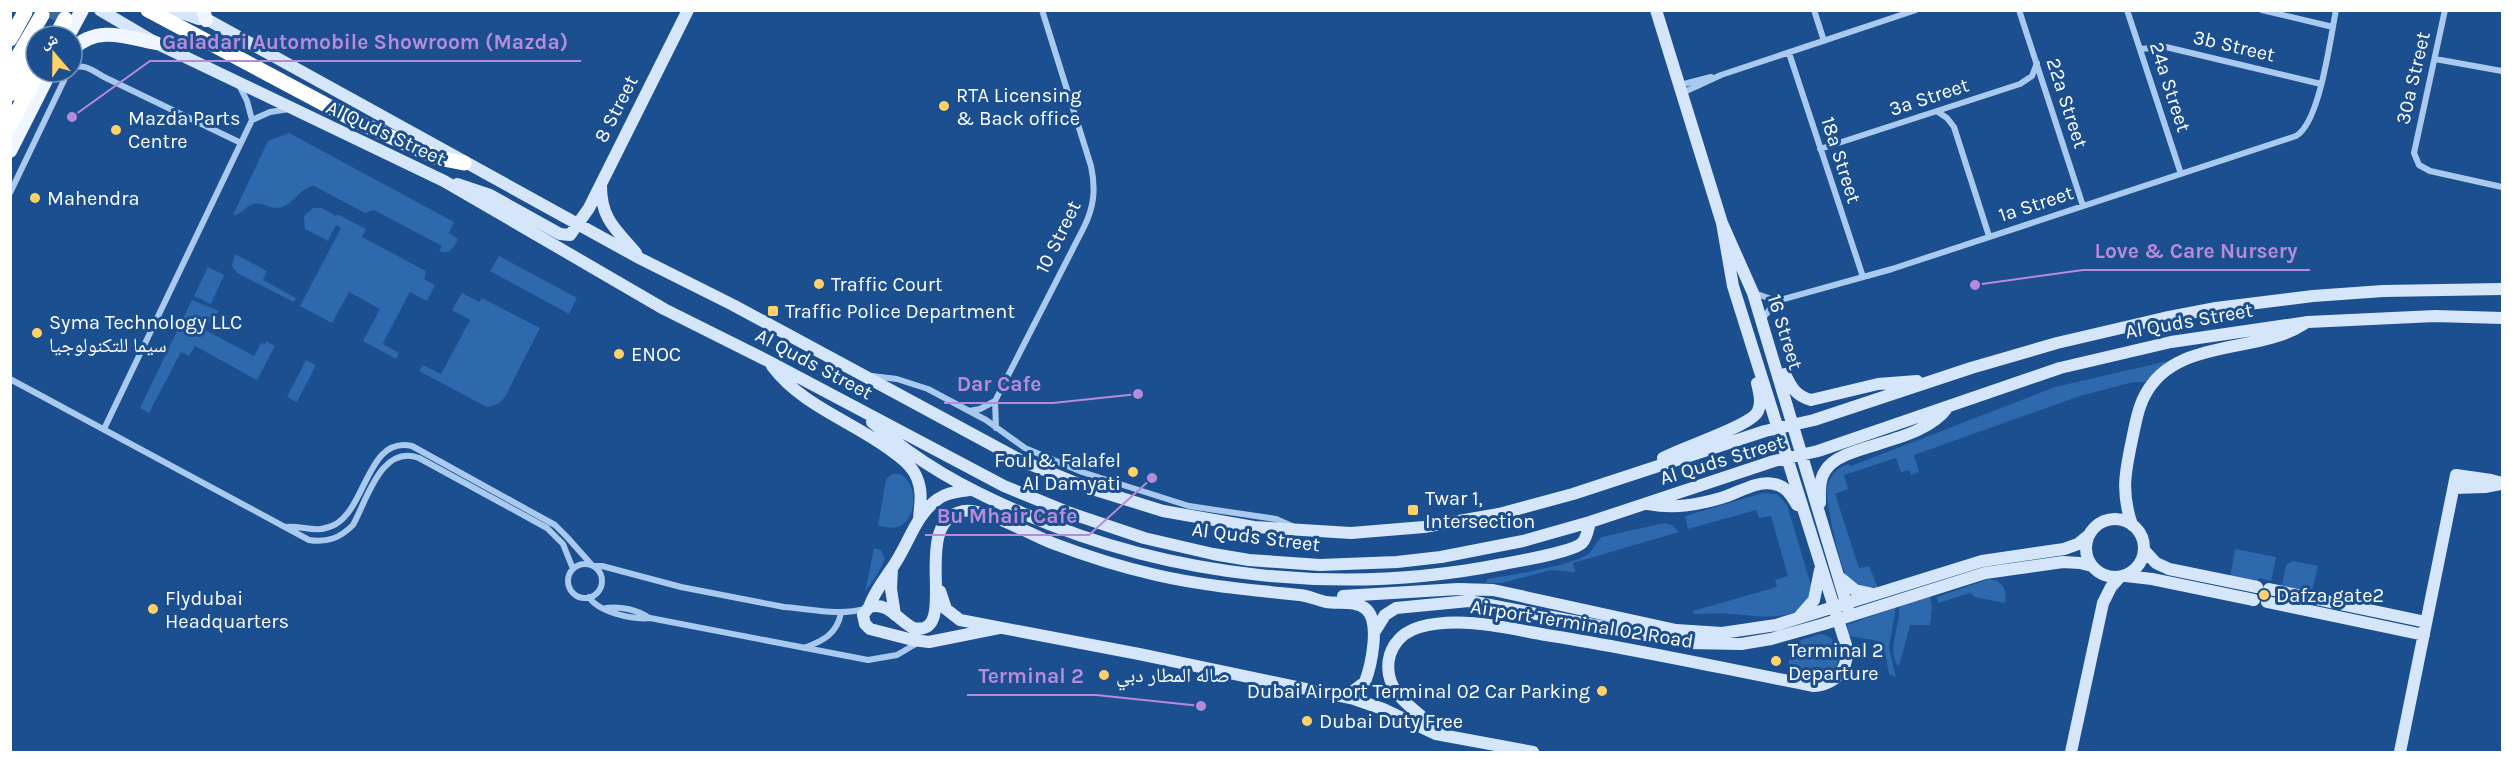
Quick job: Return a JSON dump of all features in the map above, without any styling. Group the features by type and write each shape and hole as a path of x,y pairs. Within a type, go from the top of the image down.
{"highway":[{"path":"148,10 358,122 438,158 464,163"},
{"path":"10,39 25,12"},
{"path":"48,24 52,17"},
{"path":"52,17 53,24"},
{"path":"10,70 52,17"},
{"path":"10,94 24,68"},
{"path":"10,125 32,84"}],"main road":[{"path":"74,24 82,10"},
{"path":"84,41 105,34 156,44"},
{"path":"13,147 44,84"},
{"path":"13,147 52,84"}],"street":[{"name":"Al Quds Street","path":"100,10 114,15 156,44 444,181 664,309 768,361 1004,486 1070,513 1144,538 1249,560 1296,564 1356,565 1441,557 1523,541 1802,456 2060,368 2110,355 2217,334 2308,322 2435,316 2502,318"},
{"path":"173,10 186,17 205,15"},
{"name":"Al Quds Street","path":"190,10 205,15 418,134 464,163 578,225 733,305 991,445 1086,487 1163,511 1209,520 1300,531 1351,533 1424,527 1462,522 1546,502 1778,427 1814,420 1936,379 2057,343 2164,318 2216,308 2313,296 2383,291 2502,289"},
{"name":"10 Street","path":"996,428 995,401 1078,239 1093,204 1094,178 1042,10"},
{"name":"16 Street","path":"1656,10 1722,223 1753,293 1802,456"},
{"path":"1814,10 1824,41"},
{"path":"1681,89 1916,10"},
{"name":"22a Street","path":"2019,10 2083,206"},
{"name":"24a Street","path":"2127,10 2181,174"},
{"path":"2262,10 2333,27"},
{"path":"2321,84 2336,10"},
{"name":"30a Street","path":"2445,10 2414,153 2419,165 2430,171 2502,187"},
{"name":"8 Street","path":"578,225 689,16"},
{"name":"3b Street","path":"2140,49 2166,47 2321,84"},
{"name":"18a Street","path":"1789,53 1863,277"},
{"path":"2435,59 2502,71"},
{"name":"3a Street","path":"1820,149 2026,81 2032,76 2037,63"},
{"path":"84,67 241,143"},
{"path":"10,193 62,84"},
{"path":"104,429 252,120 247,101 238,84"},
{"name":"1a Street","path":"1777,301 1863,277 2284,141 2302,132 2313,115 2321,84"},
{"path":"252,120 270,112 289,108"},
{"path":"1937,112 1947,118 1954,127 1989,236"},
{"path":"444,181 482,192 560,234 570,235 578,225"},
{"path":"601,182 602,205 608,219 641,259"},
{"name":"16 Street","path":"1722,223 1730,274 1787,459"},
{"path":"1753,293 1777,301 1761,320"},
{"path":"2308,322 2277,337 2199,354 2181,361 2163,372 2151,385 2138,410 2125,473 2124,495 2133,525 2141,535 2145,551 2156,563 2169,569 2262,595 2317,606 2426,622"},
{"path":"1768,342 1793,391 1811,400 1878,384 1936,379"},
{"path":"1648,469 1682,448 1745,423 1755,416 1760,402 1752,347"},
{"path":"768,361 804,396 866,432 910,466 921,491 919,519"},
{"path":"863,375 919,385 969,411 1025,448 1082,472 1189,506 1276,519 1300,531"},
{"path":"10,379 285,527 291,533 309,540 328,541 338,538 353,525 385,465 395,458 413,456 548,528 563,544 573,569"},
{"path":"969,411 980,409 995,401"},
{"path":"1819,515 1821,481 1830,464 1840,457 1922,429 1941,416 1948,406"},
{"path":"858,409 919,460 969,490 1065,531 1146,555 1237,572 1337,579 1402,578 1467,570 1578,546 1584,540 1590,522"},
{"path":"285,527 317,531 335,524 351,510 380,456 391,447 412,446 555,525 593,565 601,573 602,583 598,592 590,597 577,595 570,587 569,577 573,569 579,565 593,565 681,587 749,600 841,613 882,606 913,628 930,623 936,612 935,544 941,528 956,514 972,511 982,513 1052,543 1136,570 1220,587 1303,595 1325,602 1361,606 1371,614 1375,631 1365,682 1345,697"},
{"path":"1802,456 1850,616"},
{"path":"1787,459 1837,620"},
{"path":"2400,753 2456,475 2502,483"},
{"path":"1647,503 1665,507 1686,507 1723,497 1754,485 1772,483 1786,489 1791,494 1806,519"},
{"path":"2454,488 2485,487 2502,483"},
{"path":"969,490 943,496 919,519 892,568 881,580 863,619 870,629 920,642 952,639 999,628"},
{"path":"2133,525 2122,520 2109,520 2098,525 2089,535 2086,551 2092,567 2108,577 2152,579 2234,589"},
{"name":"Airport Terminal 02 Road","path":"1303,595 1358,596 1458,589 1493,590 1676,630 1701,633 1747,631 1797,620 1982,561 2064,549 2078,544 2089,535"},
{"path":"2071,753 2103,603 2111,587 2137,568 2145,551"},
{"path":"1441,557 1467,570"},
{"name":"Airport Terminal 02 Road","path":"1375,631 1384,615 1396,608 1462,601 1488,603 1700,645 1756,642 1837,620 1985,573 2063,562 2080,563 2092,567"},
{"path":"1337,579 1356,565"},
{"path":"1797,620 1814,600 1820,566"},
{"path":"892,568 891,596 895,615"},
{"path":"1838,576 1855,590 1874,594"},
{"path":"937,581 943,603 954,617 1345,697 1373,705 1442,735 1533,753"},
{"path":"711,601 713,593"},
{"path":"590,597 596,605 606,608 622,608 650,618 868,660 897,655 920,642"},
{"path":"747,609 749,600"},
{"path":"2317,606 2424,635"},
{"path":"804,648 825,638 838,626 841,613"},
{"name":"Airport Terminal 02 Road","path":"1442,735 1400,697 1389,677 1389,656 1394,645 1401,636 1420,627 1453,624 1493,627 1624,647 1814,686 1836,679 1845,667 1847,652 1837,620"}],"shaded area":[{"path":"289,133 454,222 449,233 458,239 453,248 449,252 439,251 442,246 374,210 365,213 314,186 305,189 282,207 274,208 253,204 239,214 233,215 268,141"},
{"path":"313,208 322,208 366,229 362,237 426,271 424,279 435,285 427,301 410,292 384,341 383,344 399,353 396,359 363,341 380,309 349,292 332,323 300,306 341,228 336,225 328,241 305,229 304,216"},
{"path":"235,254 267,271 263,280 296,298 294,302 237,273 232,266"},
{"path":"499,256 577,298 569,314 490,271"},
{"path":"208,267 224,275 211,304 194,296"},
{"path":"462,293 479,302 482,298 540,328 503,400 487,407 419,371 423,365 441,374 470,320 452,310"},
{"path":"192,300 219,311 216,316 213,315 205,330 254,356 261,343 265,344 266,341 275,346 257,380 195,346 189,356 181,352 149,413 140,408"},
{"path":"306,360 316,365 297,402 287,397"},
{"path":"2168,361 2145,382 2133,382 2080,396 1914,455 1919,472 1911,475 1909,470 1901,472 1896,458 1844,475 1848,489 1835,494 1859,568 1869,566 1878,588 1864,589 1848,578 1837,549 1827,494 1830,479 1840,468 1848,464 1851,466 2055,387"},
{"path":"893,474 900,474 910,484 913,498 911,513 899,527 878,526 886,479"},
{"path":"1763,493 1777,494 1787,505 1811,585 1809,598 1803,607 1782,616 1694,614 1693,611 1777,587 1775,580 1788,576 1771,516 1759,518 1756,510 1688,529 1685,516"},
{"path":"1664,523 1672,525 1679,532 1573,563 1575,572 1551,570 1502,583 1486,583 1487,579 1567,563 1587,555 1602,537"},
{"path":"874,548 881,550 885,559 865,592"},
{"path":"2235,549 2276,557 2271,581 2259,578 2257,583 2230,578"},
{"path":"2293,561 2318,566 2311,594 2281,590 2286,565"},
{"path":"1989,579 1998,582 2003,587 2005,603 1975,597 1970,593 1938,603 1937,597"},
{"path":"1930,596 1932,608 1930,625 1910,625 1899,666 1893,650 1899,606"},
{"path":"1896,607 1889,648 1896,677 1889,674 1885,652 1877,650 1879,641 1849,636 1847,625"},
{"path":"1820,634 1828,636 1837,648 1837,663 1834,670 1829,676 1821,679 1808,679 1787,674 1792,643"}],"tunnel":[{"path":"51,19 55,10"}],"place":[{"name":"RTA Licensing & Back office","path":"944,106"},
{"name":"Galadari Automobile Showroom (Mazda)","path":"72,117"},
{"name":"Mazda Parts Centre","path":"116,130"},
{"name":"Mahendra","path":"35,198"},
{"name":"Traffic Court","path":"819,284"},
{"name":"Love & Care Nursery","path":"1975,285"},
{"name":"Traffic Police Department","path":"773,311"},
{"name":"Syma Technology LLC سيما للتكنولوجيا","path":"37,333"},
{"name":"ENOC","path":"619,354"},
{"name":"Dar Cafe","path":"1138,394"},
{"name":"Foul & Falafel Al Damyati","path":"1133,472"},
{"name":"Bu Mhair Cafe","path":"1152,478"},
{"name":"Twar 1, Intersection","path":"1413,510"},
{"name":"Dafza gate2","path":"2264,595"},
{"name":"Flydubai Headquarters","path":"153,609"},
{"name":"Terminal 2 Departure","path":"1776,661"},
{"name":"صاله المطار دبي","path":"1104,675"},
{"name":"Dubai Airport Terminal 02 Car Parking","path":"1602,691"},
{"name":"Terminal 2","path":"1201,706"},
{"name":"Dubai Duty Free","path":"1307,721"}]}
